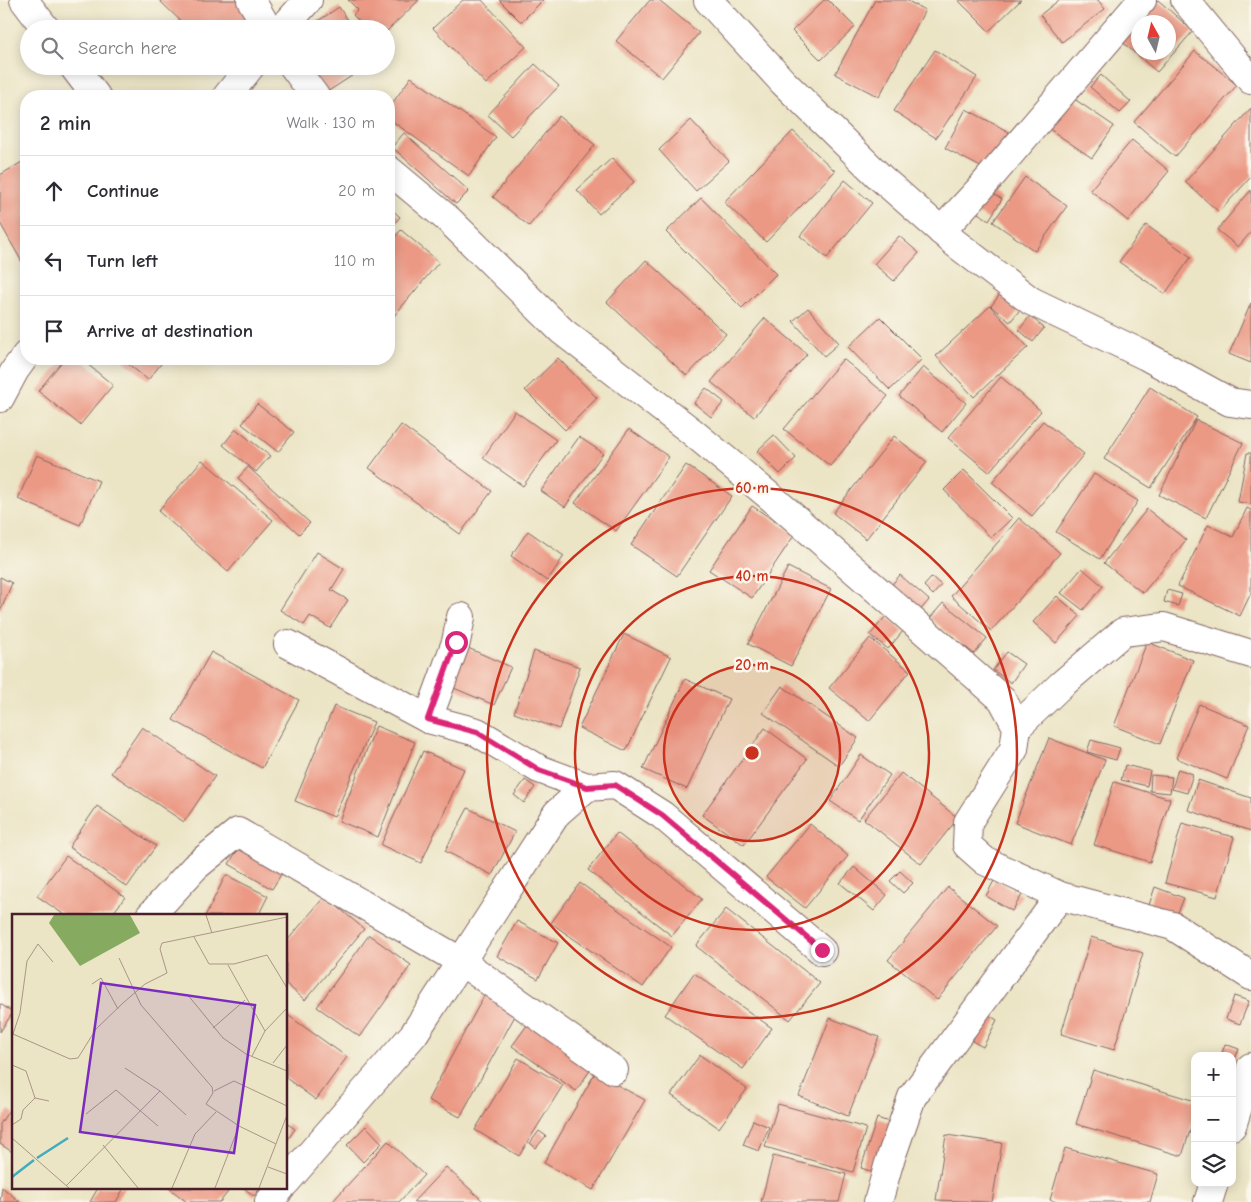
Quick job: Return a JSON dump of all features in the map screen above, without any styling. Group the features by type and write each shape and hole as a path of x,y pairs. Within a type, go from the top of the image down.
{"street":[{"path":"24,0 39,20"},
{"path":"251,0 263,20"},
{"path":"290,20 308,0"},
{"path":"708,0 783,82 881,178 941,231 1031,300 1146,356 1230,402 1251,405"},
{"path":"941,231 980,189 1142,0"},
{"path":"1185,0 1251,80"},
{"path":"81,75 92,90"},
{"path":"232,90 244,75"},
{"path":"300,75 311,90"},
{"path":"395,175 449,220 562,331 691,431 773,499 1002,699 1017,728 1014,749 968,822 966,846 985,861 1060,896 1173,926 1251,976"},
{"path":"0,398 14,370 20,362"},
{"path":"428,719 456,642 461,617"},
{"path":"1017,728 1061,685 1123,632 1164,627 1251,654"},
{"path":"288,644 428,719 477,732 539,770 587,787 615,785 662,815 822,950"},
{"path":"288,1180 414,1034 557,813 587,787"},
{"path":"152,914 195,867 238,832 462,962 614,1070"},
{"path":"878,1202 889,1163 912,1097 1060,896"},
{"path":"1236,1114 1251,1067"},
{"path":"1208,1202 1213,1187"},
{"path":"268,1202 279,1190"}],"building":[{"path":"159,0 237,0 252,15 247,20 180,20"},
{"path":"348,0 419,0 395,23 395,20 358,20 353,15 358,10"},
{"path":"463,0 482,0 526,47 486,84 433,28"},
{"path":"499,0 543,0 521,22"},
{"path":"650,0 659,0 699,33 662,78 616,41"},
{"path":"824,0 828,0 855,27 821,60 792,31"},
{"path":"875,0 906,0 925,10 879,97 835,74"},
{"path":"958,0 1021,0 989,31"},
{"path":"1059,0 1098,0 1105,9 1062,42 1040,15"},
{"path":"1158,0 1175,15 1144,15"},
{"path":"339,7 347,20 320,20"},
{"path":"1176,16 1193,31 1176,50"},
{"path":"1131,30 1131,50 1121,41"},
{"path":"935,50 977,77 936,138 894,111"},
{"path":"1195,51 1237,85 1175,157 1134,122"},
{"path":"1143,60 1168,60 1157,72"},
{"path":"535,64 559,86 511,136 488,115"},
{"path":"316,75 353,75 330,90 326,90"},
{"path":"1101,75 1131,102 1120,113 1090,87"},
{"path":"411,77 496,137 469,176 395,123 395,100"},
{"path":"1067,94 1114,126 1092,158 1045,126"},
{"path":"1251,108 1251,177 1219,212 1185,182"},
{"path":"966,109 1009,132 988,171 945,148"},
{"path":"559,116 595,145 529,226 493,197"},
{"path":"691,120 729,161 696,191 659,150"},
{"path":"793,131 835,171 766,242 724,202"},
{"path":"404,133 469,191 456,204 395,150 395,144"},
{"path":"1132,140 1169,171 1128,221 1090,190"},
{"path":"612,158 634,182 599,214 577,190"},
{"path":"20,163 20,258 0,223 0,175"},
{"path":"1025,177 1067,206 1035,251 993,222"},
{"path":"845,180 872,203 827,258 800,236"},
{"path":"986,189 1002,199 989,220 973,210"},
{"path":"1251,190 1251,232 1238,247 1217,230"},
{"path":"701,198 776,274 742,308 666,232"},
{"path":"395,212 400,217 395,223"},
{"path":"1146,225 1191,257 1165,294 1119,262"},
{"path":"401,230 439,262 395,315 395,237"},
{"path":"899,236 919,253 894,281 874,264"},
{"path":"646,260 726,334 687,376 607,302"},
{"path":"1007,285 1027,301 1010,322 991,306"},
{"path":"1251,303 1251,363 1229,354"},
{"path":"990,306 1028,347 974,397 936,356"},
{"path":"808,308 839,343 824,356 793,321"},
{"path":"1030,316 1044,328 1033,342 1019,330"},
{"path":"880,317 922,359 890,390 848,347"},
{"path":"765,318 807,354 754,417 711,382"},
{"path":"558,358 597,398 565,430 525,390"},
{"path":"843,359 888,396 830,466 784,429"},
{"path":"59,365 88,365 113,385 80,425 38,391"},
{"path":"129,365 160,365 148,380"},
{"path":"923,367 966,403 942,432 899,396"},
{"path":"1001,377 1041,411 989,472 948,438"},
{"path":"1150,387 1197,417 1151,488 1104,459"},
{"path":"706,388 724,402 711,417 694,403"},
{"path":"257,404 294,432 278,452 242,424"},
{"path":"515,411 556,440 523,486 483,458"},
{"path":"1196,420 1243,443 1206,518 1159,495"},
{"path":"1043,421 1084,454 1032,516 992,482"},
{"path":"401,425 492,491 460,534 369,468"},
{"path":"236,429 270,456 256,472 223,445"},
{"path":"629,429 669,457 616,531 575,503"},
{"path":"774,435 796,458 780,474 757,451"},
{"path":"894,436 927,462 866,539 833,513"},
{"path":"579,437 603,453 565,507 541,491"},
{"path":"1247,453 1251,453 1251,504 1238,502"},
{"path":"37,455 99,481 80,525 18,499"},
{"path":"202,460 273,520 228,572 158,511"},
{"path":"686,465 732,496 677,576 631,545"},
{"path":"248,467 310,523 299,534 238,478"},
{"path":"964,470 1012,518 991,538 944,490"},
{"path":"1094,474 1138,501 1100,559 1056,532"},
{"path":"752,506 795,534 752,598 709,570"},
{"path":"1247,508 1251,510 1251,593 1240,616 1178,586 1208,525 1233,537"},
{"path":"1147,509 1186,540 1143,593 1104,563"},
{"path":"1019,518 1060,553 991,631 951,596"},
{"path":"528,531 564,556 547,581 511,556"},
{"path":"317,552 344,569 331,590 348,600 330,628 310,616 304,625 280,610"},
{"path":"788,567 831,589 791,666 748,644"},
{"path":"1082,568 1103,586 1083,610 1061,593"},
{"path":"900,575 929,600 917,614 888,589"},
{"path":"0,577 12,583 0,612"},
{"path":"932,577 941,585 933,595 924,586"},
{"path":"1167,590 1182,594 1178,606 1164,602"},
{"path":"1057,596 1080,616 1056,643 1033,622"},
{"path":"943,603 987,638 974,654 930,618"},
{"path":"886,616 903,631 888,649 870,635"},
{"path":"624,634 671,657 626,751 579,728"},
{"path":"870,638 910,671 869,721 829,688"},
{"path":"1147,642 1193,660 1160,744 1114,726"},
{"path":"459,644 511,667 494,705 442,683"},
{"path":"534,651 580,667 559,729 514,713"},
{"path":"211,652 299,700 262,768 173,720"},
{"path":"1007,652 1024,664 1011,683 993,670"},
{"path":"685,679 729,699 687,789 643,769"},
{"path":"782,686 858,738 839,766 763,713"},
{"path":"1199,704 1249,725 1227,779 1176,758"},
{"path":"334,706 374,722 334,817 295,801"},
{"path":"376,726 415,742 378,837 339,821"},
{"path":"142,727 215,776 184,822 111,773"},
{"path":"765,728 807,759 744,845 702,815"},
{"path":"1049,738 1105,760 1071,845 1015,823"},
{"path":"1091,740 1120,748 1116,760 1087,752"},
{"path":"423,751 464,769 421,863 381,845"},
{"path":"861,755 890,775 858,820 830,801"},
{"path":"1125,765 1150,771 1147,786 1121,780"},
{"path":"1178,769 1193,774 1187,793 1172,789"},
{"path":"901,773 958,818 921,864 864,819"},
{"path":"1151,775 1172,777 1170,793 1150,791"},
{"path":"525,780 535,787 524,803 514,795"},
{"path":"1198,780 1251,798 1251,831 1188,810"},
{"path":"1114,782 1170,799 1150,862 1094,845"},
{"path":"97,806 156,846 127,887 69,847"},
{"path":"468,808 515,832 492,875 445,851"},
{"path":"1182,823 1234,837 1217,897 1165,883"},
{"path":"810,824 848,856 805,908 766,877"},
{"path":"617,833 702,899 672,936 588,870"},
{"path":"242,842 285,868 272,889 229,864"},
{"path":"66,856 125,897 112,914 63,914 37,896"},
{"path":"854,867 887,895 874,911 840,883"},
{"path":"900,871 913,883 903,893 890,881"},
{"path":"226,875 268,896 259,914 206,914"},
{"path":"995,879 1022,895 1012,911 986,896"},
{"path":"580,883 671,947 643,987 551,923"},
{"path":"948,887 997,926 937,1000 888,960"},
{"path":"1155,887 1184,898 1177,915 1149,905"},
{"path":"325,896 364,929 305,1000 288,986 288,940"},
{"path":"726,909 820,983 790,1020 696,946"},
{"path":"517,921 558,943 538,979 497,956"},
{"path":"369,935 411,965 360,1037 317,1007"},
{"path":"1091,937 1143,953 1114,1050 1061,1034"},
{"path":"694,973 772,1028 743,1069 665,1015"},
{"path":"485,994 517,1012 460,1117 428,1100"},
{"path":"1234,996 1249,1001 1240,1024 1226,1019"},
{"path":"0,1004 12,1011 12,1014 0,1032"},
{"path":"987,1014 997,1020 983,1047 972,1041"},
{"path":"288,1015 347,1057 316,1100 288,1079"},
{"path":"830,1018 879,1037 848,1116 799,1096"},
{"path":"530,1021 593,1066 576,1091 512,1046"},
{"path":"1225,1044 1239,1049 1236,1056 1236,1052 1222,1052"},
{"path":"700,1055 747,1089 719,1128 671,1095"},
{"path":"518,1058 563,1085 519,1156 475,1130"},
{"path":"1093,1070 1191,1100 1191,1128 1182,1156 1076,1124"},
{"path":"595,1073 645,1100 593,1190 544,1163"},
{"path":"778,1104 866,1128 853,1172 765,1147"},
{"path":"9,1110 12,1112 12,1152 0,1144 0,1124"},
{"path":"877,1118 895,1124 879,1174 861,1168"},
{"path":"753,1120 769,1127 759,1151 743,1145"},
{"path":"288,1124 295,1129 288,1139"},
{"path":"366,1126 382,1143 363,1162 347,1145"},
{"path":"539,1131 546,1136 536,1148 530,1143"},
{"path":"946,1135 1002,1143 992,1202 936,1200"},
{"path":"388,1141 424,1175 399,1202 332,1202"},
{"path":"1065,1148 1158,1174 1150,1202 1057,1202 1050,1200"},
{"path":"773,1156 846,1174 839,1202 761,1202"},
{"path":"446,1167 484,1202 413,1202"},
{"path":"2,1187 20,1202 0,1202"},
{"path":"97,1190 123,1190 116,1202 90,1202"},
{"path":"172,1190 229,1190 220,1202 187,1202"},
{"path":"246,1190 258,1190 254,1196"}],"route":[{"path":"456,642 428,719 477,732 539,770 587,787 615,785 662,815 822,950"}]}
